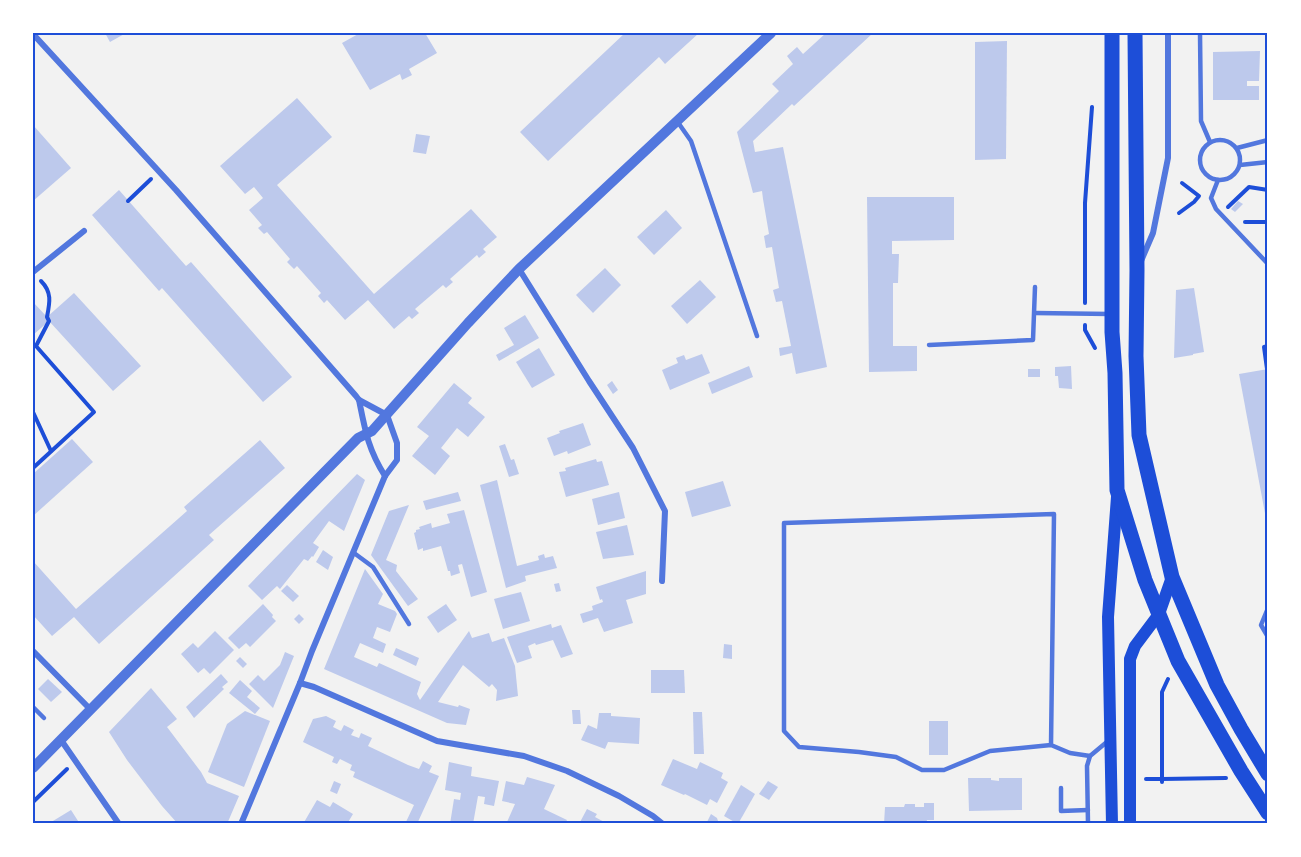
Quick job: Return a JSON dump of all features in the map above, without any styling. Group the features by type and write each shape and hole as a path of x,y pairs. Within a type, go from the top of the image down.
{"main road":[{"path":"1112,33 1112,314 1117,490 1108,617 1112,824"},
{"path":"1135,33 1136,356 1139,435 1172,577 1217,684 1268,774"},
{"path":"1117,490 1144,580 1178,661 1241,771 1268,813"},
{"path":"1130,824 1130,659 1135,646 1159,614 1172,577"}],"street":[{"path":"33,768 358,438 372,431 519,269 771,33"},
{"path":"1137,270 1154,233 1168,158 1168,33"},
{"path":"33,34 159,171 359,399 387,415 397,443 397,460 385,476 241,824"},
{"path":"33,272 84,231"},
{"path":"519,269 633,448 665,511 662,581"},
{"path":"359,399 365,435 374,458 385,476"},
{"path":"33,651 91,710"},
{"path":"300,683 437,741 524,756 567,771 619,796 663,824"},
{"path":"61,740 119,824"}],"lane":[{"path":"1200,33 1202,121 1210,142"},
{"path":"677,121 691,141 757,336"},
{"path":"1225,140 1237,148 1241,159 1240,165 1232,177 1218,180 1209,177 1200,164 1204,148 1210,142 1225,140"},
{"path":"1237,148 1268,140"},
{"path":"1240,165 1268,162"},
{"path":"1218,180 1212,198 1218,212 1268,264"},
{"path":"929,345 1033,340 1035,287"},
{"path":"1035,313 1112,314"},
{"path":"1051,745 1054,514 784,524 784,731 799,747 896,758 921,770 944,770 990,751 1051,745 1070,753 1090,756"},
{"path":"354,553 373,567 409,624"},
{"path":"1268,608 1261,625 1268,637"},
{"path":"33,707 44,718"},
{"path":"1088,824 1087,766 1090,756 1110,739"},
{"path":"1061,788 1061,811 1088,810"}],"path":[{"path":"1093,98 1085,203 1084,293 1085,330 1098,355"},
{"path":"128,201 159,171"},
{"path":"1179,213 1194,202 1198,196 1182,183"},
{"path":"1218,212 1249,188 1268,190"},
{"path":"33,468 94,412 35,347 49,321 47,316 50,298 47,287 40,280"},
{"path":"1268,346 1264,347 1268,369"},
{"path":"33,412 51,451"},
{"path":"1162,780 1162,692 1170,676"},
{"path":"33,802 75,760"},
{"path":"1151,779 1227,778"}],"building":[{"path":"105,33 126,33 110,42"},
{"path":"360,33 425,33 437,53 409,69 412,75 402,80 400,74 370,90 342,43"},
{"path":"625,33 699,33 665,64 659,57 548,161 520,132"},
{"path":"826,33 873,33 753,141 755,152 783,147 827,367 796,374 792,353 780,356 779,348 791,346 782,301 776,302 773,290 779,288 772,247 766,248 764,236 769,234 762,191 753,193 737,132 779,91 772,84 793,64 787,56 797,47 803,54"},
{"path":"1007,41 1006,159 975,160 975,42"},
{"path":"1260,51 1259,81 1247,81 1247,86 1259,86 1259,100 1213,100 1213,52"},
{"path":"297,98 332,137 277,185 374,294 471,209 497,237 483,249 486,252 479,258 477,255 450,279 453,282 446,288 443,285 415,309 419,313 412,319 409,316 394,329 368,300 345,320 327,300 324,303 318,296 321,293 297,266 294,269 287,262 290,259 267,232 264,234 258,228 262,225 249,210 263,198 254,187 245,194 220,166"},
{"path":"33,125 71,168 33,201"},
{"path":"416,134 430,136 426,154 413,152"},
{"path":"119,190 186,266 191,262 292,377 263,402 162,288 159,291 92,215"},
{"path":"867,197 954,197 954,240 892,241 892,254 899,254 898,283 893,283 893,346 917,346 917,371 869,372"},
{"path":"1238,201 1243,204 1235,212 1231,209"},
{"path":"666,210 682,228 654,255 637,237"},
{"path":"605,268 621,285 593,313 576,295"},
{"path":"700,280 716,297 687,324 671,306"},
{"path":"1194,288 1204,352 1174,358 1176,290"},
{"path":"74,293 141,366 113,391 49,321 33,335 33,302 47,317"},
{"path":"525,315 539,338 499,361 496,355 514,345 504,328"},
{"path":"539,348 555,375 532,388 516,362"},
{"path":"702,354 710,373 670,390 662,370 678,363 676,358 684,355 686,360"},
{"path":"749,366 753,377 712,394 708,383"},
{"path":"1071,366 1072,389 1059,388 1055,367"},
{"path":"1028,369 1040,369 1040,377 1028,377"},
{"path":"1268,369 1268,524 1267,524 1239,374"},
{"path":"612,381 618,390 613,394 607,385"},
{"path":"454,383 472,398 468,403 485,417 468,437 457,428 441,448 450,456 435,475 412,456 429,436 417,427"},
{"path":"583,423 591,445 568,454 567,451 554,456 547,438 560,433 559,431"},
{"path":"72,439 93,462 33,516 33,474"},
{"path":"260,440 285,468 209,535 214,540 99,644 74,617 52,636 33,615 33,561 76,609 187,511 184,507"},
{"path":"505,444 511,460 514,459 519,474 509,477 499,446"},
{"path":"596,459 597,462 602,461 609,485 566,497 559,472"},
{"path":"357,474 365,480 344,531 329,521 313,543 319,547 313,557 308,561 304,559 280,589 277,586 262,600 248,586"},
{"path":"497,480 517,566 539,560 538,556 544,554 545,558 553,556 557,568 525,576 526,581 506,588 480,485"},
{"path":"723,481 731,506 692,517 685,492"},
{"path":"458,492 461,501 426,510 423,501"},
{"path":"619,492 625,518 598,525 592,499"},
{"path":"409,505 386,560 397,565 396,571 418,599 408,606 371,555 389,511"},
{"path":"464,510 487,592 471,597 462,564 458,565 460,573 451,576 441,546 423,551 423,548 418,550 414,533 420,529 419,527 431,523 432,528 450,523 447,514"},
{"path":"627,525 634,555 603,559 596,532"},
{"path":"323,550 333,557 328,570 316,562"},
{"path":"365,569 383,594 378,604 397,614 390,632 377,627 373,638 386,644 383,653 360,643 354,657 377,667 379,663 421,682 417,694 420,700 469,631 472,638 489,633 492,642 504,638 515,666 518,696 496,701 497,690 492,684 489,687 463,665 438,702 470,709 466,725 447,723 324,669"},
{"path":"646,571 646,594 626,600 633,623 604,632 598,618 583,623 580,614 593,610 592,606 603,602 602,599 600,600 596,587"},
{"path":"559,583 561,591 556,592 554,584"},
{"path":"287,585 299,596 293,602 281,591"},
{"path":"521,592 530,621 503,629 494,599"},
{"path":"263,604 276,621 250,647 246,643 239,649 228,638"},
{"path":"446,604 457,620 438,633 427,617"},
{"path":"299,614 304,619 299,624 294,619"},
{"path":"551,624 552,628 561,625 573,654 561,658 553,640 528,646 532,658 517,663 507,637"},
{"path":"215,631 234,650 210,674 204,668 198,673 181,654 193,643 198,648"},
{"path":"724,644 732,645 732,659 723,658"},
{"path":"396,648 419,658 416,666 393,655"},
{"path":"285,652 294,656 273,708 249,684 258,675 264,681 280,665"},
{"path":"240,657 247,664 243,668 236,661"},
{"path":"651,670 684,670 685,693 651,693"},
{"path":"221,674 228,682 222,687 224,689 194,718 186,707"},
{"path":"48,679 62,692 51,702 38,689"},
{"path":"240,680 252,691 247,697 260,708 255,714 229,693"},
{"path":"151,688 177,719 167,727 207,783 239,796 227,824 178,824 127,760 109,732"},
{"path":"572,710 580,710 581,724 573,724"},
{"path":"245,711 270,721 244,787 208,772 227,724"},
{"path":"693,712 702,712 704,754 694,754"},
{"path":"599,713 640,718 639,744 608,742 605,749 581,740 588,725 597,729"},
{"path":"326,716 336,721 333,727 341,731 344,725 354,730 351,735 359,738 361,733 372,738 368,746 408,765 419,769 423,761 432,766 429,772 439,776 417,824 405,824 414,805 353,777 355,772 350,770 352,765 340,759 337,764 332,762 334,757 303,742 313,719"},
{"path":"929,721 948,721 948,755 929,755"},
{"path":"673,759 697,769 700,762 723,773 721,778 728,782 717,803 710,799 707,805 661,785"},
{"path":"449,762 472,767 471,776 499,781 494,806 484,804 485,797 478,796 473,824 462,822 462,824 450,824 454,799 460,800 461,793 445,790"},
{"path":"527,777 555,785 544,809 567,820 565,824 511,824 507,822 515,804 502,801 506,781 524,785"},
{"path":"968,778 991,778 991,780 999,781 999,778 1022,778 1022,810 969,811"},
{"path":"334,781 341,784 337,794 330,791"},
{"path":"768,781 778,787 769,800 759,794"},
{"path":"741,785 755,794 738,824 724,816"},
{"path":"317,800 330,807 333,802 353,814 347,824 303,824"},
{"path":"924,803 934,803 934,820 927,820 926,824 884,824 885,807 904,807 905,804 915,804 915,807 924,807"},
{"path":"587,809 597,814 595,817 608,824 579,824"},
{"path":"71,810 80,824 48,824"},
{"path":"711,814 717,818 717,824 706,824"}]}
